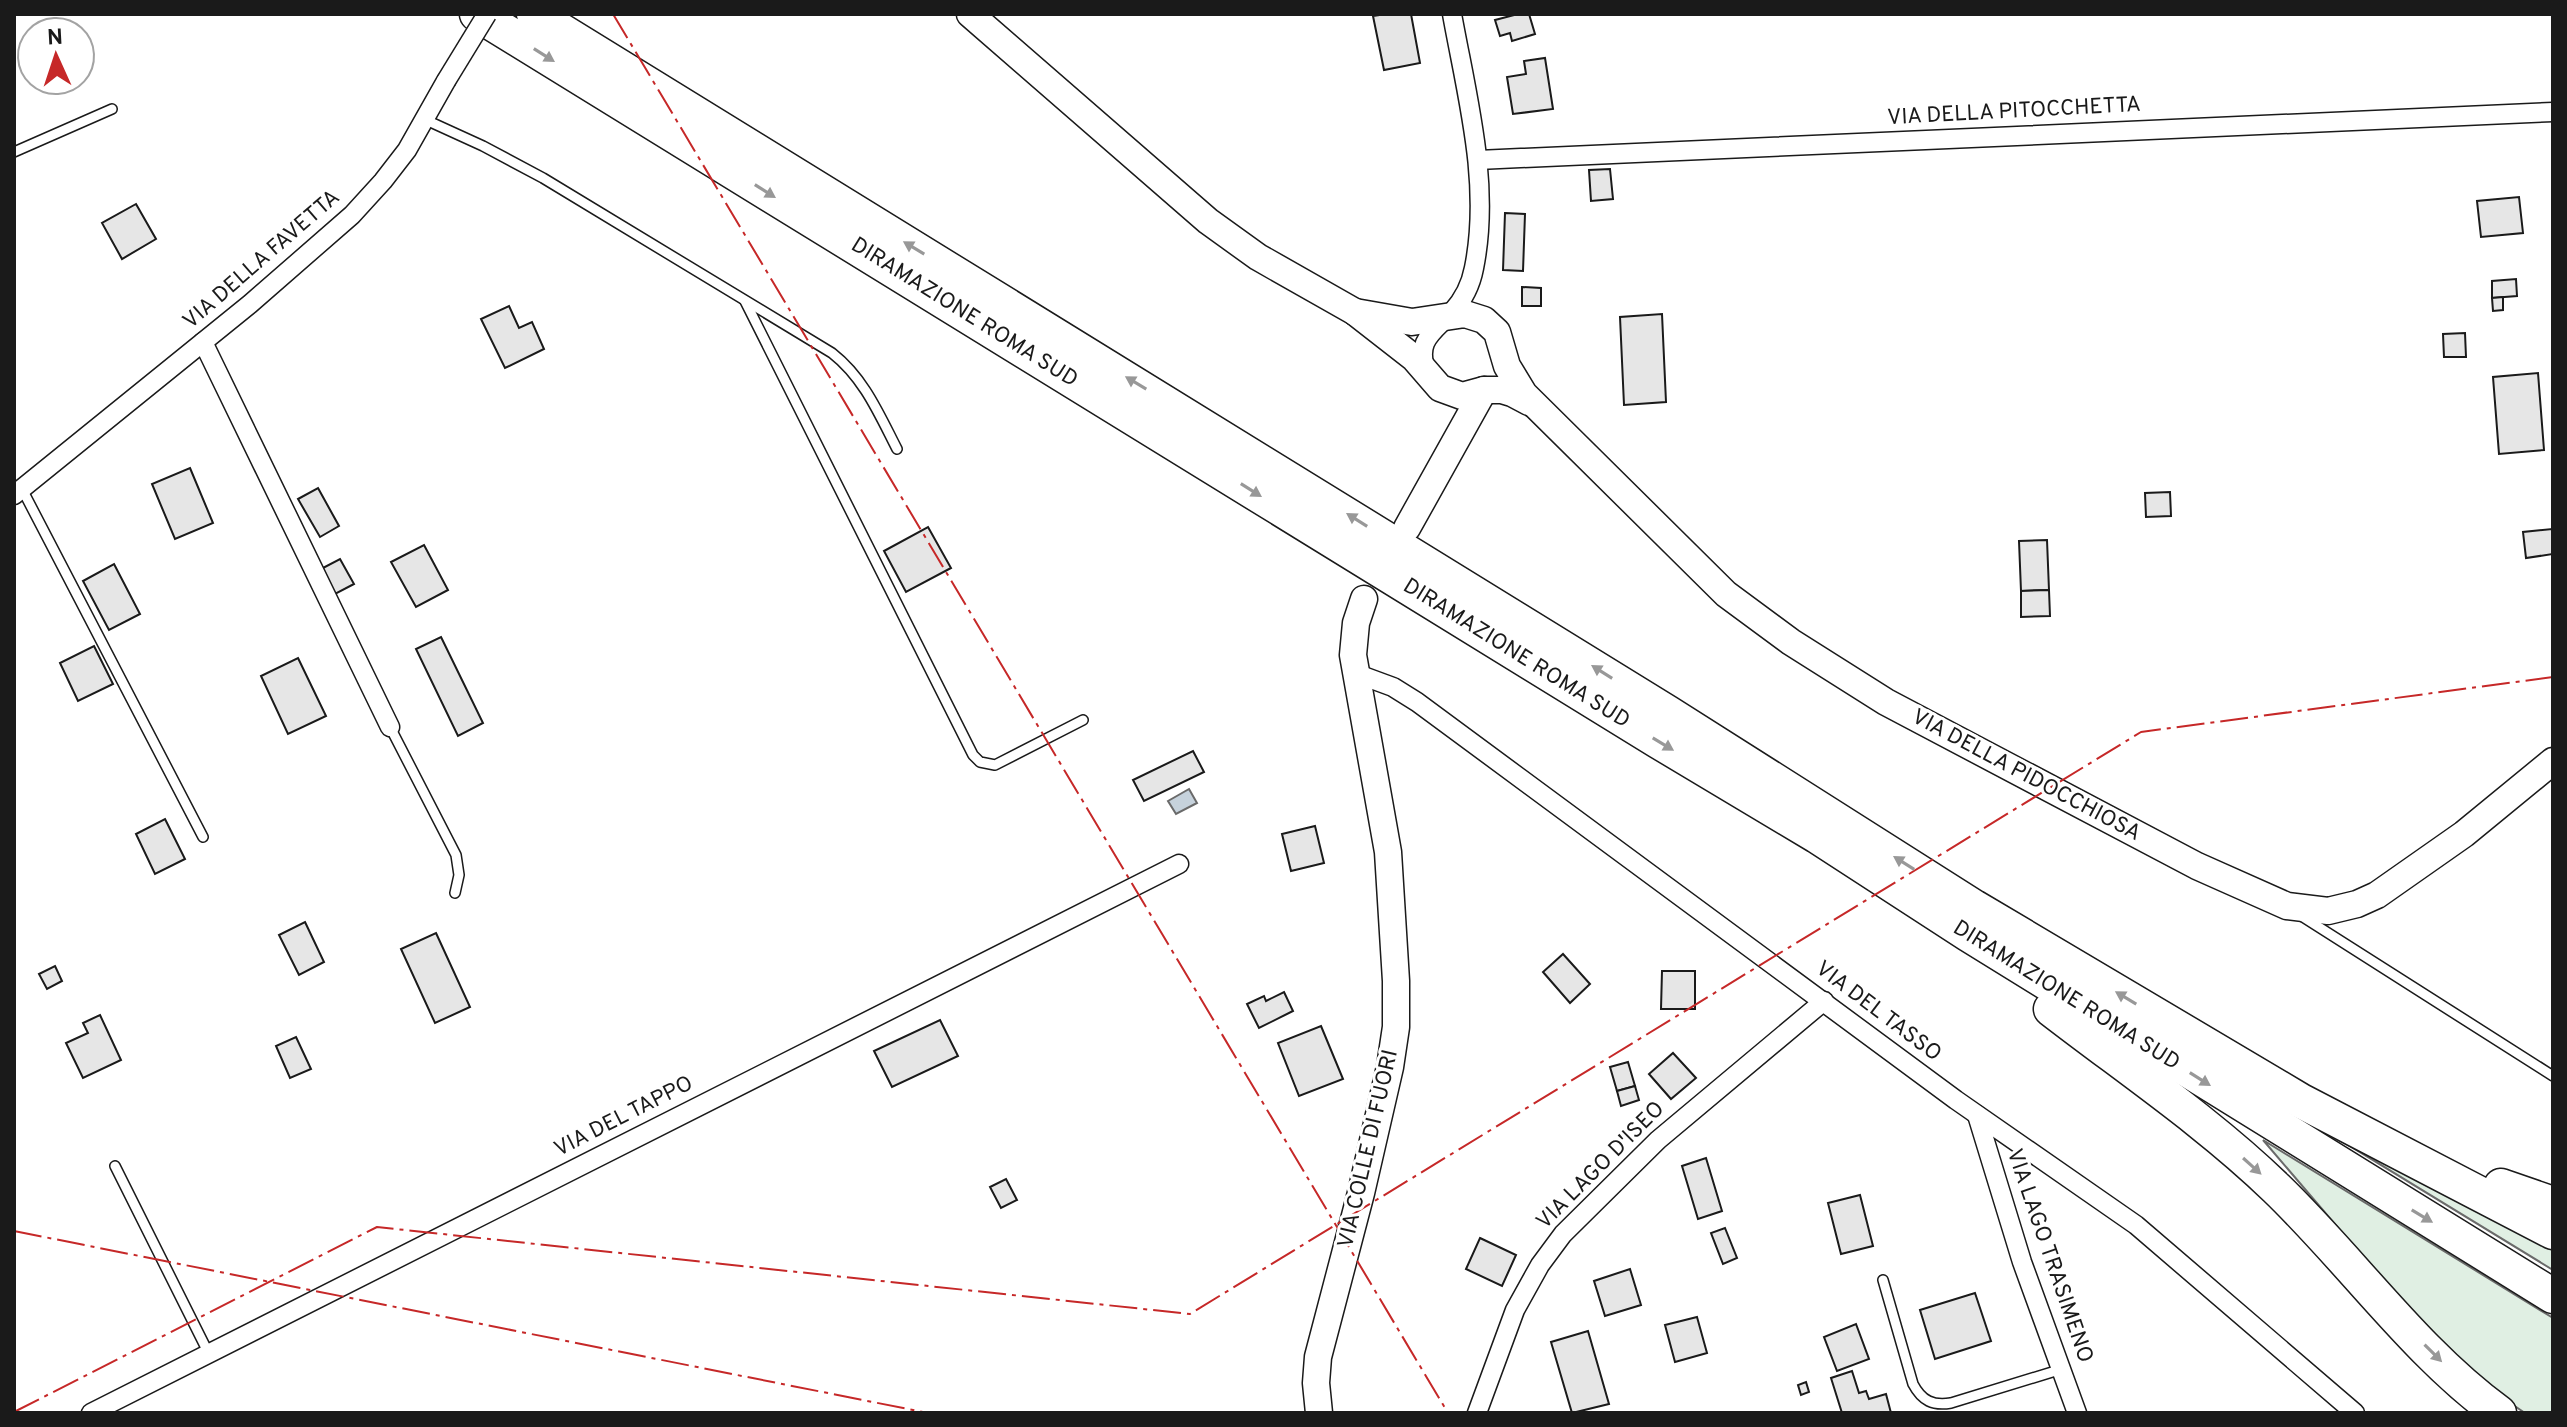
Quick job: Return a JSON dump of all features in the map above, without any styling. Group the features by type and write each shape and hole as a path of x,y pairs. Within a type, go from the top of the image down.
{"highway":[{"name":"DIRAMAZIONE ROMA SUD","path":"477,14 1817,836 1968,934 2553,1296"},
{"name":"DIRAMAZIONE ROMA SUD","path":"534,14 1668,713 1974,907 2241,1066 2363,1132"},
{"path":"1968,934 2036,998 2259,1171 2426,1347 2499,1413"},
{"path":"2363,1132 2553,1204"},
{"path":"2363,1132 2553,1232"}],"street":[{"name":"VIA DELLA FAVETTA","path":"18,492 203,342 352,215 391,171 426,120 487,14"},
{"path":"970,14 1208,221 1258,257 1355,312 1414,358 1448,402 1453,418 1451,451"},
{"path":"1452,14 1478,160 1479,216 1474,270 1484,320"},
{"name":"VIA DELLA PITOCCHETTA","path":"1478,160 2553,112"},
{"path":"1474,270 1460,302 1429,333 1423,354 1434,382 1462,396 1484,390"},
{"path":"1355,312 1412,322 1465,314 1484,320 1502,341 1504,358 1499,374 1484,390 1407,528"},
{"path":"203,342 390,727"},
{"name":"VIA DELLA PIDOCCHIOSA","path":"1504,358 1517,384 1544,414 1726,594 1806,652 1886,702 2091,811 2197,866 2287,906 2328,911 2377,895 2464,834 2553,761"},
{"name":"VIA DELLA PIDOCCHIOSA","path":"1484,390 1512,393 1544,414"},
{"name":"VIA COLLE DI FUORI","path":"1319,1413 1316,1383 1320,1347 1365,1179 1396,1027 1388,852 1355,673 1354,633 1364,599"},
{"name":"VIA DEL TASSO","path":"1355,673 1393,687 1417,702 1977,1115 2136,1225 2355,1413"},
{"name":"VIA DEL TAPPO","path":"91,1413 1179,864"},
{"name":"VIA LAGO D'ISEO","path":"1477,1413 1515,1310 1540,1265 1563,1234 1658,1140 1824,1001"},
{"name":"VIA LAGO TRASIMENO","path":"1977,1115 2022,1262 2077,1413"}],"lane":[{"path":"14,152 112,109"},
{"path":"426,120 492,150 543,178 832,353 849,368 869,396 897,449"},
{"path":"745,301 973,755 987,765 995,765 1083,720"},
{"path":"18,492 203,837"},
{"path":"390,727 456,855 459,875 455,893"},
{"path":"2287,906 2553,1076"},
{"path":"115,1166 209,1354"},
{"path":"1883,1280 1913,1384 1927,1401 1951,1403 2062,1369"}],"green space":[{"path":"2250,1085 2553,1246 2553,1270"},
{"path":"2263,1140 2553,1318 2553,1413 2525,1413 2497,1394 2428,1333"}],"shaded area":[{"path":"1189,789 1197,803 1176,814 1168,801"}],"building":[{"path":"1411,14 1420,63 1384,70 1373,16"},
{"path":"1529,14 1535,34 1512,41 1510,33 1500,36 1495,20"},
{"path":"1545,58 1553,109 1513,114 1507,77 1526,74 1524,61"},
{"path":"1610,169 1613,199 1591,201 1589,170"},
{"path":"2519,197 2523,233 2481,237 2477,201"},
{"path":"136,204 156,239 122,259 102,223"},
{"path":"1505,213 1525,214 1523,271 1503,270"},
{"path":"2516,279 2517,296 2492,298 2492,281"},
{"path":"1522,287 1541,288 1541,306 1522,306"},
{"path":"2503,297 2503,310 2493,311 2492,298"},
{"path":"509,306 519,328 532,322 544,349 505,368 481,319"},
{"path":"1662,314 1666,402 1624,405 1620,317"},
{"path":"2465,333 2466,357 2444,357 2443,334"},
{"path":"2538,373 2544,450 2499,454 2493,377"},
{"path":"190,468 213,523 175,539 152,484"},
{"path":"318,488 339,526 320,537 298,499"},
{"path":"2170,492 2171,516 2146,517 2145,493"},
{"path":"928,527 951,568 906,592 884,551"},
{"path":"2552,529 2553,554 2526,558 2523,532"},
{"path":"2047,540 2049,590 2021,591 2019,541"},
{"path":"424,545 448,590 416,607 391,562"},
{"path":"340,559 354,584 335,594 321,569"},
{"path":"114,564 140,614 109,630 83,581"},
{"path":"2049,590 2050,616 2021,617 2021,591"},
{"path":"441,637 483,723 458,736 416,649"},
{"path":"94,646 113,684 78,701 60,663"},
{"path":"298,658 326,716 288,734 261,676"},
{"path":"1193,751 1204,772 1144,801 1133,780"},
{"path":"165,819 185,859 155,874 136,834"},
{"path":"1315,826 1324,863 1291,871 1282,834"},
{"path":"305,922 324,962 299,975 279,935"},
{"path":"436,933 470,1007 435,1023 401,949"},
{"path":"1563,954 1590,984 1570,1003 1543,972"},
{"path":"55,966 62,981 47,989 39,974"},
{"path":"1662,971 1695,971 1695,1009 1661,1009"},
{"path":"1284,992 1293,1011 1259,1028 1247,1004 1264,996 1266,1001"},
{"path":"100,1015 121,1060 83,1078 66,1043 88,1033 83,1023"},
{"path":"940,1020 958,1056 892,1087 874,1051"},
{"path":"1321,1026 1343,1079 1299,1096 1278,1043"},
{"path":"296,1037 311,1069 290,1078 276,1046"},
{"path":"1673,1053 1696,1078 1671,1099 1649,1074"},
{"path":"1628,1062 1635,1086 1617,1091 1610,1067"},
{"path":"1635,1086 1639,1100 1621,1106 1617,1091"},
{"path":"1706,1158 1722,1211 1698,1219 1682,1166"},
{"path":"1006,1179 1017,1200 1001,1208 990,1187"},
{"path":"1860,1195 1873,1246 1841,1254 1828,1203"},
{"path":"1725,1228 1737,1258 1723,1264 1711,1233"},
{"path":"1480,1238 1516,1255 1502,1286 1466,1269"},
{"path":"1630,1269 1641,1305 1605,1316 1594,1281"},
{"path":"1975,1293 1991,1341 1935,1359 1920,1310"},
{"path":"1697,1317 1707,1353 1675,1362 1665,1325"},
{"path":"1856,1324 1869,1359 1837,1371 1824,1337"},
{"path":"1588,1331 1609,1404 1572,1413 1551,1342"},
{"path":"1852,1371 1859,1393 1866,1391 1869,1399 1886,1394 1891,1413 1842,1413 1831,1378"},
{"path":"1806,1382 1809,1392 1801,1395 1798,1385"}],"power":[{"path":"613,14 1448,1413"},
{"path":"14,1412 377,1227 1190,1314 2141,732 2553,677"},
{"path":"14,1231 928,1413"}]}
